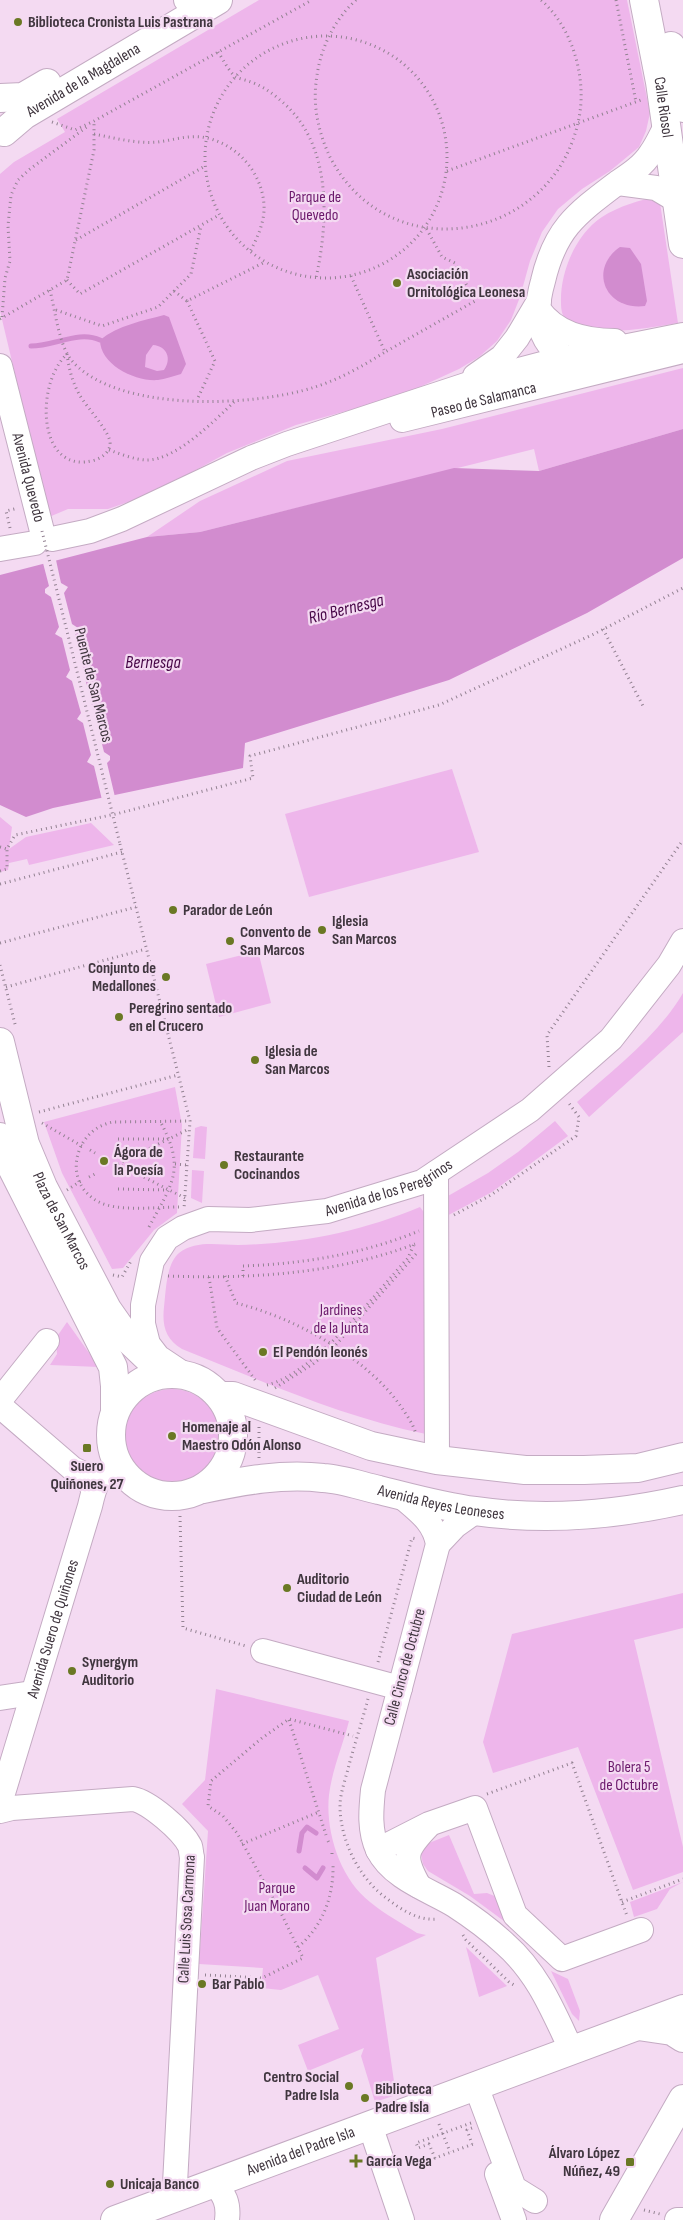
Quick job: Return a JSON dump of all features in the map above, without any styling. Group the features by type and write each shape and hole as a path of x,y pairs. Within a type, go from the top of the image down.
{"main road":[{"name":"Avenida de la Magdalena","path":"0,98 23,98 187,0"},
{"name":"Avenida de la Magdalena","path":"1,127 218,0"},
{"name":"Calle Riosol","path":"644,0 660,82 674,117"},
{"name":"Calle Riosol","path":"662,0 674,117 676,200 683,244"},
{"name":"Plaza de San Marcos","path":"9,1037 7,1147 113,1367 115,1409"},
{"name":"Plaza de San Marcos","path":"7,1147 43,1187 108,1309 128,1339 148,1358 177,1374"},
{"path":"177,1374 210,1386 220,1396 230,1412 234,1430 232,1450 225,1467 203,1489 190,1494 162,1496 136,1484 120,1466 111,1444 111,1425 115,1409 138,1384 153,1377 177,1374"},
{"path":"220,1396 233,1396 371,1446 437,1460 525,1470 584,1470 638,1468 683,1457"},
{"name":"Avenida Reyes Leoneses","path":"203,1489 254,1479 306,1476 343,1481 401,1496 476,1511 580,1515 648,1508 683,1500"},
{"name":"Avenida del Padre Isla","path":"115,2220 156,2208 213,2183 683,2009"},
{"path":"634,2026 672,2031 683,2038"},
{"path":"614,2220 683,2099"}],"street":[{"path":"559,358 550,348 539,320 539,306 548,257 558,237 575,216 638,168 651,154 674,117"},
{"path":"618,183 656,188 676,200"},
{"path":"539,306 551,324 577,337 610,341 646,351"},
{"path":"465,395 502,357 539,306"},
{"path":"557,328 559,358"},
{"name":"Paseo de Salamanca","path":"6,541 90,531 122,519 251,458 287,444 323,433 390,422 446,410 465,395 646,351 683,335"},
{"name":"Paseo de Salamanca","path":"559,358 646,351 683,351"},
{"path":"465,395 540,375 559,358"},
{"name":"Avenida Quevedo","path":"0,366 43,538"},
{"name":"Avenida de los Peregrinos","path":"177,1374 158,1357 148,1344 143,1324 143,1305 152,1261 168,1238 183,1228 208,1219 250,1220 328,1211 422,1182 530,1110 611,1039 669,965 683,941"},
{"path":"436,1173 437,1460"},
{"path":"0,1400 47,1341"},
{"path":"0,1406 89,1482 106,1465 120,1466"},
{"name":"Avenida Suero de Quiñones","path":"1,1798 90,1506 89,1482"},
{"path":"401,1496 427,1519 436,1530 438,1544"},
{"name":"Calle Cinco de Octubre","path":"476,1511 455,1526 438,1544 373,1790 371,1817 378,1850 389,1865 419,1886 455,1906 488,1930 525,1964 543,1990 571,2049"},
{"path":"263,1650 400,1688"},
{"path":"0,1698 32,1693"},
{"path":"373,1790 380,1815 389,1822 402,1828 429,1824"},
{"name":"Calle Luis Sosa Carmona","path":"1,1798 12,1808 133,1799 142,1801 152,1807 190,1846 192,1858 175,2179 173,2192 156,2208"},
{"path":"378,1850 429,1824 475,1808 515,1915 562,1959 635,1925"},
{"path":"419,1886 408,1867 409,1852 412,1843 429,1824"},
{"path":"476,2086 514,2188 535,2201"},
{"path":"370,2125 402,2220"},
{"path":"478,2132 514,2220"},
{"path":"213,2183 224,2195 228,2208 227,2220"}],"path":[{"path":"43,119 75,130 94,122 312,0"},
{"path":"356,0 339,19 329,35 322,53 315,91 319,129 325,147 345,180 358,194 389,215 425,227 445,229 483,225 518,209 534,198 559,169 568,152 578,123 581,95 580,75 575,55 567,36 557,18 541,0"},
{"path":"616,0 636,102"},
{"path":"329,35 356,39 387,51 418,77 430,93 439,111 445,130 447,171 440,200 416,240 391,260 377,268 351,276 332,279 288,273 250,252 238,241 212,200 205,166 206,137 216,105 235,76 248,64 278,46 312,36 329,35"},
{"path":"218,52 235,76 271,93 293,112 309,135 322,174 324,190 321,243 316,278"},
{"path":"447,171 647,98"},
{"path":"1,318 67,280 94,150 94,122"},
{"path":"1,318 5,278 10,261 8,226 11,195 18,180 94,122"},
{"path":"94,134 125,141 157,142 182,136 206,137 229,146 247,162 259,182 264,206 261,230 250,252"},
{"path":"75,241 205,166"},
{"path":"67,280 80,294 220,215"},
{"path":"55,310 102,326 158,307 191,274 201,226"},
{"path":"50,290 64,348 67,354 89,376 121,392 141,396 234,401 264,399 313,388 352,372 475,301 455,263 442,257 425,227"},
{"path":"187,300 265,262"},
{"path":"351,276 386,352"},
{"path":"174,292 187,300 215,361 197,400"},
{"path":"67,354 69,371 79,393 90,411 106,430 110,440 109,450 98,459 88,462 68,458 51,441 46,425 46,404 50,382 55,368 67,354"},
{"path":"109,450 138,459 159,458 174,451 204,429 234,401"},
{"path":"6,541 6,511 35,504"},
{"name":"Puente de San Marcos","path":"43,538 190,1121 184,1215"},
{"path":"0,871 7,869 7,849 15,835 116,814 253,778 250,756 439,705 594,634 683,588"},
{"path":"603,629 643,706"},
{"path":"550,1074 547,1034 683,840"},
{"path":"0,848 7,849"},
{"path":"0,884 122,852"},
{"path":"0,943 136,907"},
{"path":"6,987 146,949"},
{"path":"0,966 6,987 9,1037"},
{"path":"39,1112 178,1075"},
{"path":"37,1104 42,1124 81,1145"},
{"path":"148,1230 169,1190 175,1164 169,1139 160,1121"},
{"path":"190,1121 104,1124 92,1130 81,1145 76,1164 81,1182 91,1197 104,1204 118,1207 193,1208"},
{"path":"185,1198 118,1164 190,1129"},
{"path":"118,1139 169,1139"},
{"path":"90,1150 95,1153"},
{"path":"175,1164 187,1165"},
{"path":"89,1177 95,1174"},
{"path":"67,1190 81,1182"},
{"path":"118,1189 169,1190"},
{"path":"423,1230 423,1236"},
{"path":"164,1279 168,1276 261,1276 313,1270 356,1261 422,1241"},
{"path":"209,1277 217,1328 260,1386 270,1384 296,1370 332,1346 408,1258 414,1244"},
{"path":"271,1391 313,1364 332,1346 418,1251"},
{"path":"119,1278 122,1277 136,1252"},
{"path":"225,1276 236,1303 275,1315 332,1346 373,1374 388,1390 408,1417 416,1433 416,1440"},
{"path":"259,1466 260,1424"},
{"path":"180,1516 183,1628 263,1650"},
{"path":"289,1719 352,1736"},
{"path":"289,1719 326,1835"},
{"path":"185,1974 262,1978 303,1958 281,1912 228,1821 208,1806 211,1781 262,1738 289,1719"},
{"path":"486,1795 572,1763 622,1902 635,1925"},
{"path":"242,1844 319,1812"},
{"path":"298,1948 312,1933 324,1914 332,1884 333,1864"},
{"path":"622,1902 683,1879"},
{"path":"439,2124 450,2152"},
{"path":"478,2132 450,2152 435,2158 429,2144 418,2148 416,2143 443,2134 478,2132"},
{"path":"641,2209 675,2218"}],"green space":[{"name":"Parque de Quevedo","path":"259,0 627,0 650,113 646,131 639,147 558,209 542,232 530,261 520,297 511,320 497,341 479,357 459,369 400,396 296,425 227,453 154,493 108,509 68,509 49,517 0,311 0,174 14,162 65,132 57,119"},
{"path":"659,196 678,323 608,331 581,327 569,322 563,316 561,308 563,278 571,255 584,233 602,217 615,210"},
{"path":"683,368 683,429 539,471 534,449 200,532 147,537 200,501 287,461 442,429"},
{"path":"452,769 479,852 309,897 285,814"},
{"path":"0,817 12,827 9,849 26,837 91,823 114,845 29,865 27,859 9,863 8,870 0,872"},
{"path":"258,951 271,1003 219,1017 206,964"},
{"path":"683,993 683,1032 589,1117 577,1102 648,1038 673,1009"},
{"path":"175,1087 182,1125 177,1213 154,1230 123,1268 112,1269 62,1173 44,1122"},
{"path":"555,1121 568,1136 492,1192 441,1219 441,1200 488,1173 518,1152"},
{"path":"207,1127 205,1159 193,1158 195,1128"},
{"path":"192,1170 204,1171 202,1203 191,1198"},
{"name":"Jardines de la Junta","path":"420,1207 426,1215 426,1434 364,1418 302,1397 182,1349 168,1336 164,1326 167,1278 171,1264 179,1253 185,1249 200,1245 285,1242 331,1235 376,1223"},
{"path":"67,1322 99,1367 50,1365 57,1354 56,1338"},
{"path":"172,1389 190,1392 205,1403 216,1418 219,1436 216,1454 205,1469 190,1480 172,1483 154,1480 139,1469 128,1454 125,1436 128,1418 139,1403 154,1392"},
{"name":"Bolera 5 de Octubre","path":"683,1593 683,1628 634,1640 683,1847 683,1872 633,1890 578,1747 493,1773 483,1742 512,1634"},
{"name":"Parque Juan Morano","path":"216,1689 349,1721 335,1767 329,1795 328,1809 332,1839 337,1853 350,1881 359,1892 387,1914 417,1933 426,1935 376,1958 396,2095 375,2102 361,2056 364,2048 308,2071 298,2045 339,2029 318,1975 281,1990 261,1988 263,1968 199,1964 208,1831 182,1804 205,1780"},
{"path":"449,1835 474,1894 487,1893 497,1897 508,1924 470,1896 428,1871 423,1864 421,1854 424,1845"},
{"path":"683,1882 670,1889 657,1909 634,1917 630,1902"},
{"path":"466,1947 507,1986 479,1997"},
{"path":"551,1971 568,1979 580,2011 579,2021 572,2014"}],"water":[{"path":"620,247 630,248 641,264 647,301 645,306 631,306 620,302 611,295 606,287 603,277 605,266 610,256"},
{"path":"164,315 169,317 186,364 181,374 161,380 140,378 121,370 106,357 100,340 123,327","holes":["153,345 165,350 168,362 164,370 157,371 145,367 146,355"]},
{"name":"Bernesga","path":"683,429 683,558 587,613 449,680 245,743 243,768 53,808 26,817 0,805 0,575 147,537 200,532 454,468 539,471"}],"pier":[{"path":"59,558 56,560 61,583 68,587 64,593 72,624 78,628 78,632 75,635 83,667 89,671 85,678 93,709 100,713 96,720 104,752 110,756 110,760 107,763 115,797 102,800 94,766 87,762 91,755 83,723 77,719 81,713 72,681 66,677 70,670 62,638 55,634 59,627 51,597 45,593 45,589 49,586 43,563 39,563"}],"waterway":[{"path":"31,346 84,337 100,340"},
{"path":"299,1851 302,1833 307,1827 316,1833"},
{"path":"305,1868 317,1878 323,1868"}],"place":[{"name":"Biblioteca Cronista Luis Pastrana","path":"18,22"},
{"name":"Asociación Ornitológica Leonesa","path":"397,283"},
{"name":"Parador de León","path":"173,910"},
{"name":"Iglesia San Marcos","path":"322,930"},
{"name":"Convento de San Marcos","path":"230,941"},
{"name":"Conjunto de Medallones","path":"166,977"},
{"name":"Peregrino sentado en el Crucero","path":"119,1017"},
{"name":"Iglesia de San Marcos","path":"255,1060"},
{"name":"Ágora de la Poesía","path":"104,1161"},
{"name":"Restaurante Cocinandos","path":"224,1165"},
{"name":"El Pendón leonés","path":"263,1352"},
{"name":"Homenaje al Maestro Odón Alonso","path":"172,1436"},
{"name":"Suero Quiñones, 27","path":"87,1448"},
{"name":"Auditorio Ciudad de León","path":"287,1588"},
{"name":"Synergym Auditorio","path":"72,1671"},
{"name":"Bar Pablo","path":"202,1984"},
{"name":"Centro Social Padre Isla","path":"349,2086"},
{"name":"Biblioteca Padre Isla","path":"365,2098"},
{"name":"García Vega","path":"356,2161"},
{"name":"Álvaro López Núñez, 49","path":"630,2162"},
{"name":"Unicaja Banco","path":"110,2184"}],"water label":[{"name":"Río Bernesga","path":"346,609"}]}
